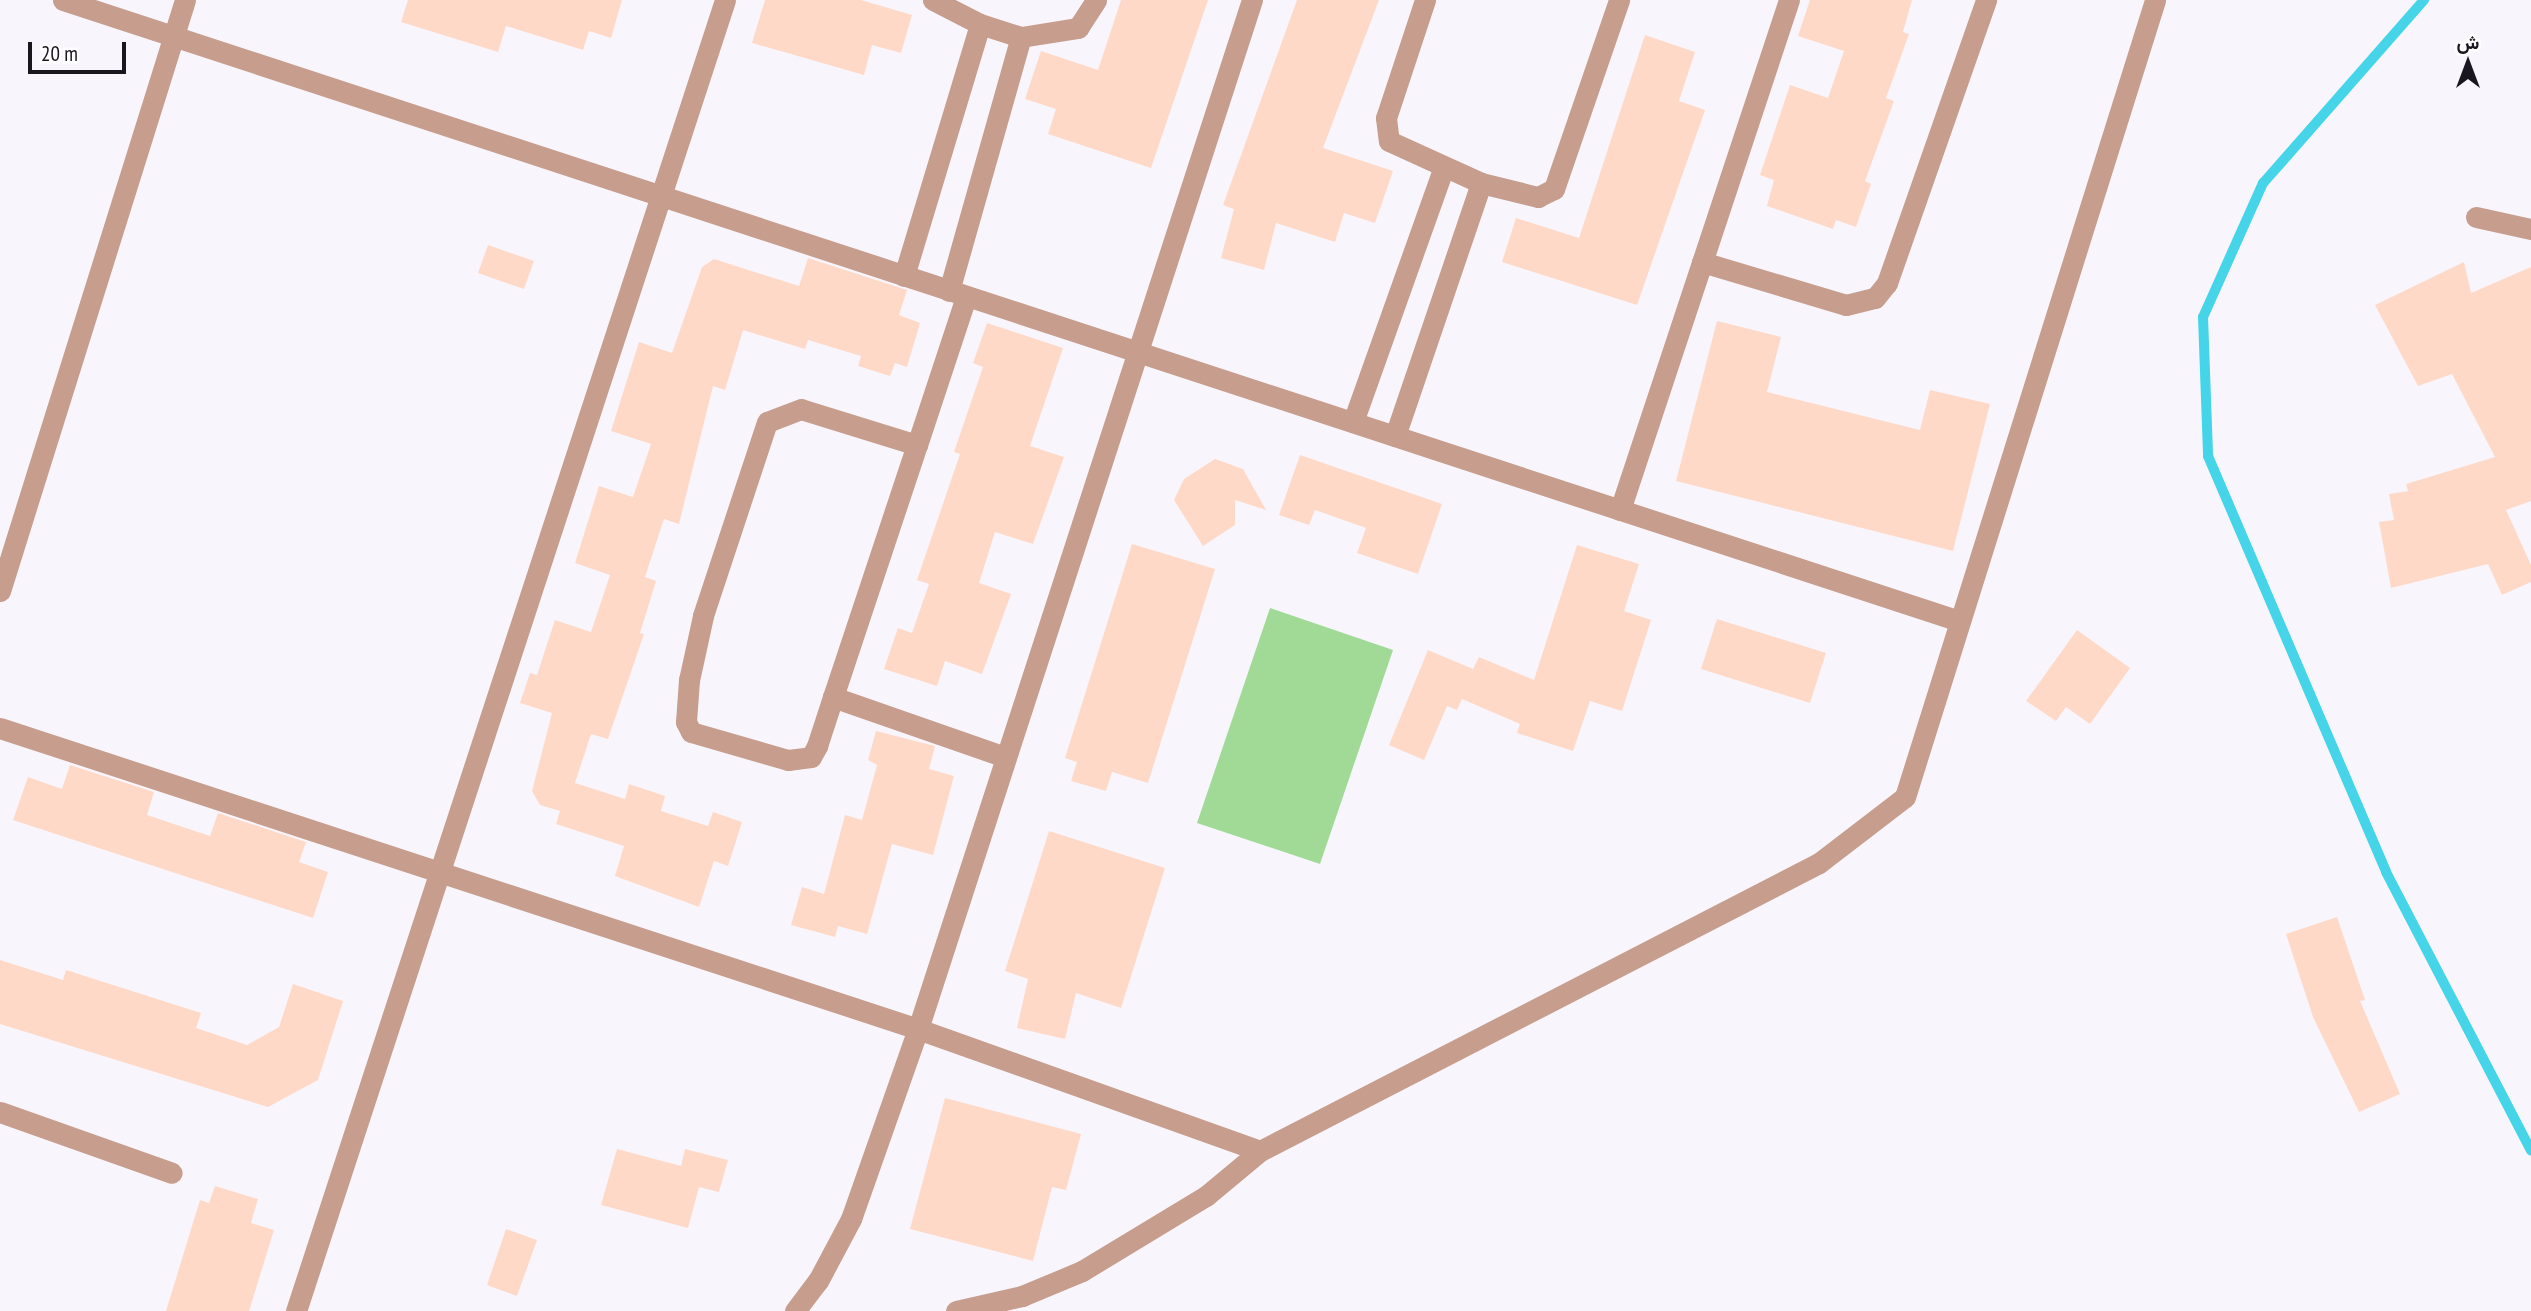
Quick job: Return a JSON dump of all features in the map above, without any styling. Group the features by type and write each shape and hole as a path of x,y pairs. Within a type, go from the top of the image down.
{"street":[{"path":"63,0 1956,620"},
{"path":"0,591 186,0"},
{"path":"296,1311 725,0"},
{"path":"933,0 979,24 1021,37 1078,28 1096,0"},
{"path":"795,1311 818,1281 851,1219 918,1030 1134,352 1252,0"},
{"path":"1424,0 1385,131 1395,147 1481,183 1538,197 1554,188 1619,0"},
{"path":"1620,510 1789,0"},
{"path":"1702,262 1846,304 1875,298 1887,283 1986,0"},
{"path":"956,1311 1022,1296 1082,1271 1206,1196 1260,1152 1819,863 1860,836 1905,797 1956,620 2155,0"},
{"path":"904,276 979,24"},
{"path":"917,444 801,409 773,418 757,443 703,616 689,680 687,726 696,734 802,761 817,746 917,444 958,294 1021,37"},
{"path":"1353,422 1444,167"},
{"path":"1395,436 1481,183"},
{"path":"2476,217 2531,229"},
{"path":"833,697 1005,757"},
{"path":"0,729 918,1030 1260,1152"},
{"path":"0,1112 172,1173"}],"green space":[{"path":"1270,608 1393,650 1320,864 1197,823"}],"building":[{"path":"408,0 622,0 611,38 589,31 583,50 506,26 498,52 401,22"},
{"path":"765,0 861,0 912,15 901,53 872,45 864,75 752,43"},
{"path":"1121,0 1208,0 1151,168 1048,134 1056,109 1025,99 1041,51 1098,70"},
{"path":"1297,0 1379,0 1323,148 1393,171 1375,223 1344,213 1335,242 1276,223 1264,270 1221,258 1234,209 1223,205"},
{"path":"1810,0 1912,0 1903,32 1909,34 1886,98 1894,101 1865,181 1871,184 1856,227 1836,220 1833,229 1767,206 1774,180 1760,175 1790,85 1828,98 1844,51 1798,36"},
{"path":"1645,35 1695,52 1679,101 1705,110 1637,305 1502,262 1516,218 1579,238"},
{"path":"488,245 534,261 524,289 478,273"},
{"path":"808,258 907,290 899,315 920,323 907,367 895,363 890,376 858,366 861,356 808,340 805,349 743,330 725,390 713,386 679,524 664,519 645,577 656,581 640,633 644,634 608,739 591,734 575,783 625,799 629,784 665,796 661,811 708,826 713,812 742,822 728,866 714,861 699,907 615,876 624,846 556,824 560,811 540,805 532,791 552,713 520,703 530,673 537,675 555,620 591,632 610,575 575,563 599,486 633,497 651,444 611,431 639,342 672,353 702,267 714,259 799,286"},
{"path":"2464,262 2471,293 2531,267 2531,501 2506,510 2531,565 2531,582 2502,595 2488,564 2391,588 2379,522 2394,520 2389,494 2408,491 2406,484 2495,457 2452,374 2418,386 2375,305"},
{"path":"1717,321 1781,337 1767,392 1920,430 1930,390 1990,404 1953,551 1676,481"},
{"path":"987,323 1063,348 1030,446 1064,457 1033,544 995,532 979,583 1011,594 982,674 945,661 937,686 884,669 898,628 912,633 929,584 917,580 960,454 954,452 983,367 973,363"},
{"path":"1300,455 1442,504 1418,574 1357,553 1366,528 1315,510 1309,525 1279,515"},
{"path":"1215,459 1243,469 1266,510 1235,500 1235,525 1203,546 1174,500 1184,479"},
{"path":"1132,544 1215,569 1148,783 1112,772 1106,791 1071,781 1077,762 1065,758"},
{"path":"1577,545 1639,564 1624,611 1651,620 1622,711 1590,701 1573,751 1517,733 1520,724 1462,699 1457,710 1447,706 1424,760 1389,745 1428,650 1473,669 1479,657 1534,680"},
{"path":"1717,619 1826,653 1810,703 1701,669"},
{"path":"2077,630 2130,668 2090,724 2066,707 2056,721 2026,701"},
{"path":"876,731 935,746 929,769 954,776 933,855 892,844 867,934 838,926 835,937 791,925 802,887 824,894 845,815 862,820 877,765 868,760"},
{"path":"70,765 154,792 147,815 210,836 218,813 306,842 299,862 328,872 313,918 13,820 28,777 62,789"},
{"path":"1049,831 1165,868 1121,1008 1076,993 1065,1039 1017,1028 1028,979 1005,971"},
{"path":"2337,917 2365,1000 2360,1001 2400,1094 2359,1112 2313,1017 2286,934"},
{"path":"0,960 63,980 66,970 201,1013 196,1028 247,1045 279,1027 293,984 343,1001 318,1080 268,1107 0,1024"},
{"path":"945,1098 1081,1134 1066,1190 1052,1187 1033,1261 910,1229"},
{"path":"617,1149 681,1166 685,1149 728,1160 719,1192 699,1187 688,1228 601,1205"},
{"path":"215,1186 258,1199 251,1223 274,1230 249,1311 166,1311 200,1200 209,1203"},
{"path":"506,1229 537,1240 517,1296 487,1285"}],"waterway":[{"path":"2424,0 2263,183 2203,317 2208,456 2386,872 2531,1150"}]}
